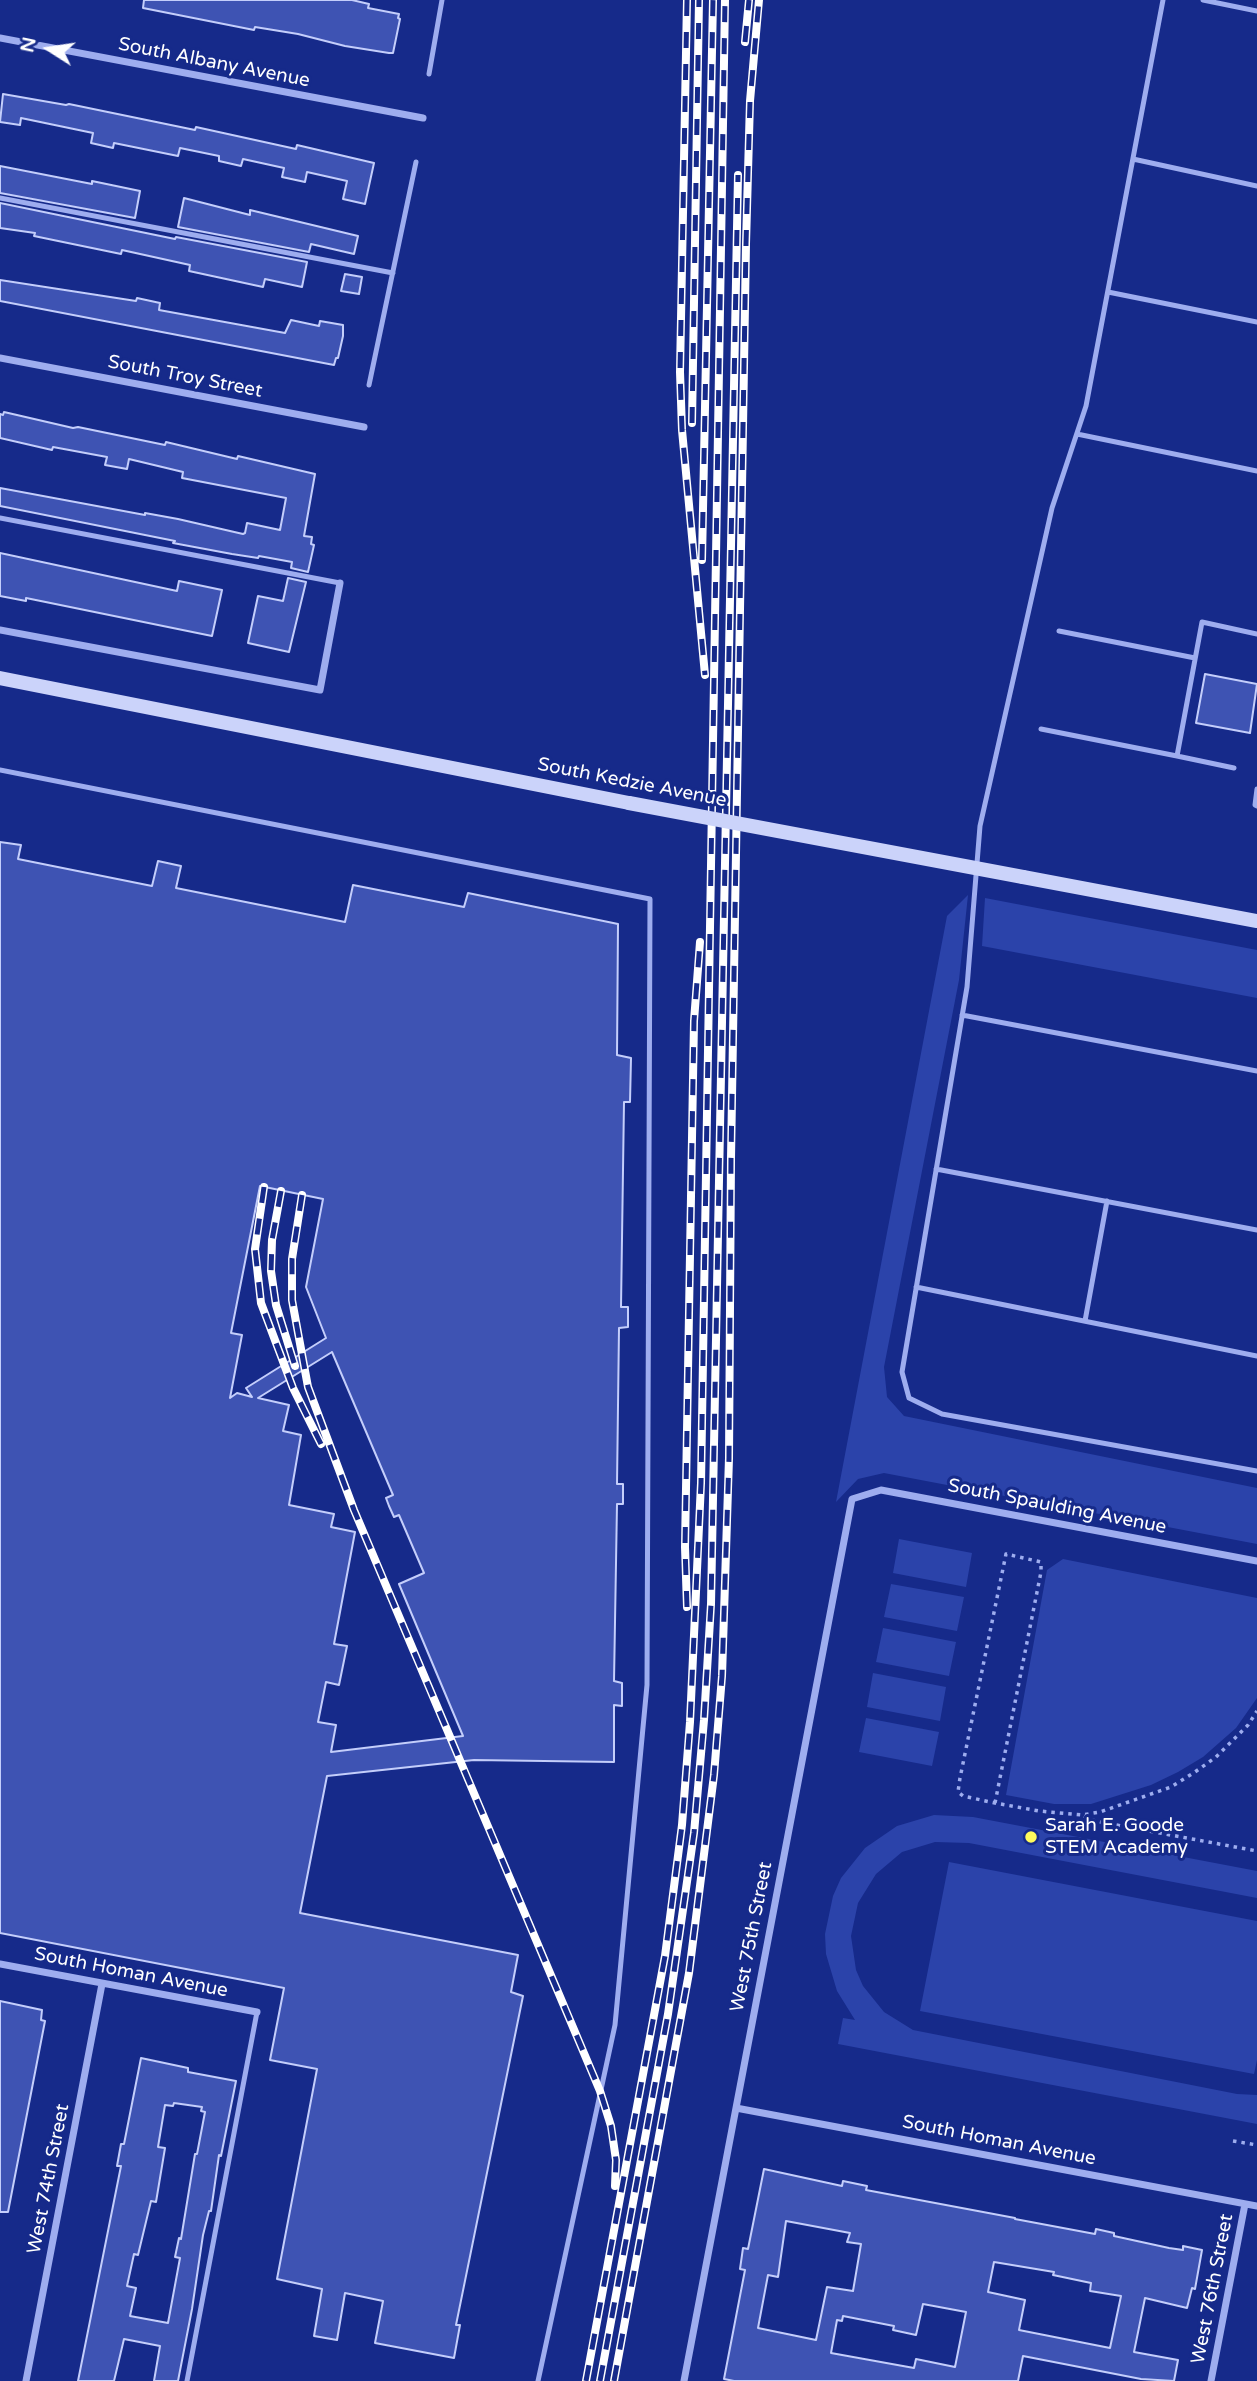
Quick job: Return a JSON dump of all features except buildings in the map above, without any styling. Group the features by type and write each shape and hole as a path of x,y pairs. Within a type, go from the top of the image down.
{"main road":[{"name":"South Kedzie Avenue","path":"0,678 629,803 1257,921"}],"street":[{"name":"South Albany Avenue","path":"0,38 423,118"},
{"name":"South Troy Street","path":"0,358 363,427"},
{"path":"0,630 320,690 340,583"},
{"name":"South Spaulding Avenue","path":"852,1499 881,1490 1257,1561"},
{"name":"West 75th Street","path":"684,2381 852,1499"},
{"name":"South Homan Avenue","path":"0,1964 257,2012"},
{"name":"West 74th Street","path":"26,2381 102,1984"},
{"name":"South Homan Avenue","path":"736,2108 1257,2206"},
{"name":"West 76th Street","path":"1211,2381 1245,2204"}],"lane":[{"path":"429,74 442,0"},
{"path":"1163,0 1086,406 1052,508 979,826 967,987 902,1372 909,1398 942,1414 1257,1471"},
{"path":"1203,0 1257,10"},
{"path":"1133,159 1257,186"},
{"path":"369,385 416,162"},
{"path":"0,198 393,273"},
{"path":"1108,292 1257,323"},
{"path":"1077,434 1257,471"},
{"path":"0,518 340,583"},
{"path":"1177,756 1202,622 1257,634"},
{"path":"1059,631 1195,659"},
{"path":"1041,729 1234,768"},
{"path":"0,770 650,900 647,1685 615,2025 538,2381"},
{"path":"1257,789 1257,806"},
{"path":"962,1015 1257,1071"},
{"path":"936,1169 1257,1230"},
{"path":"1085,1321 1107,1201"},
{"path":"916,1287 1257,1356"},
{"path":"187,2381 257,2012"}],"path":[{"path":"995,1803 1041,1572 1041,1562 1006,1554 958,1792 963,1796 995,1803 1082,1815 1095,1821 1257,1851"},
{"path":"1082,1815 1109,1809 1171,1787 1216,1757 1248,1726 1257,1712"},
{"path":"1233,2141 1257,2145"}],"shaded area":[{"path":"968,895 959,980 884,1367 887,1397 904,1416 1257,1488 1257,1544 884,1473 858,1479 836,1502 947,916"},
{"path":"985,898 1257,950 1257,998 982,946"},
{"path":"899,1539 972,1553 966,1587 893,1573"},
{"path":"1063,1559 1257,1598 1257,1698 1236,1728 1203,1757 1178,1772 1151,1785 1091,1804 1054,1804 1006,1795 1047,1570"},
{"path":"891,1584 964,1597 957,1631 884,1617"},
{"path":"883,1628 956,1642 949,1676 876,1662"},
{"path":"873,1673 946,1687 940,1721 867,1707"},
{"path":"866,1718 939,1732 932,1766 859,1752"},
{"path":"934,1815 973,1817 1257,1871 1257,1898 969,1843 935,1842 902,1852 876,1874 858,1903 851,1936 856,1970 863,1986 884,2012 913,2030 1237,2094 1257,2095 1257,2124 838,2044 843,2018 855,2020 837,1991 826,1954 825,1934 833,1896 841,1878 865,1848 897,1826"},
{"path":"949,1862 1257,1921 1257,2060 1254,2074 920,2011"}],"railway":[{"path":"687,0 680,372 682,430 705,675"},
{"path":"692,423 699,0"},
{"path":"702,560 713,0"},
{"path":"586,2381 665,1956 682,1825 690,1722 701,1483 725,0"},
{"path":"745,42 749,0"},
{"path":"614,2381 689,1973 714,1775 722,1676 729,1458 731,1158 746,244 750,101 759,0"},
{"path":"600,2381 668,2014 694,1833 704,1720 711,1604 738,175"},
{"path":"687,1607 685,1547 694,1021 700,942"},
{"path":"264,1187 255,1249 261,1303 293,1388 321,1444"},
{"path":"281,1191 272,1240 271,1271 276,1305 295,1366"},
{"path":"302,1195 292,1259 292,1300 308,1387 354,1510 600,2091 611,2126 616,2160 615,2186"}],"place":[{"name":"Sarah E. Goode STEM Academy","path":"1031,1837"}]}
